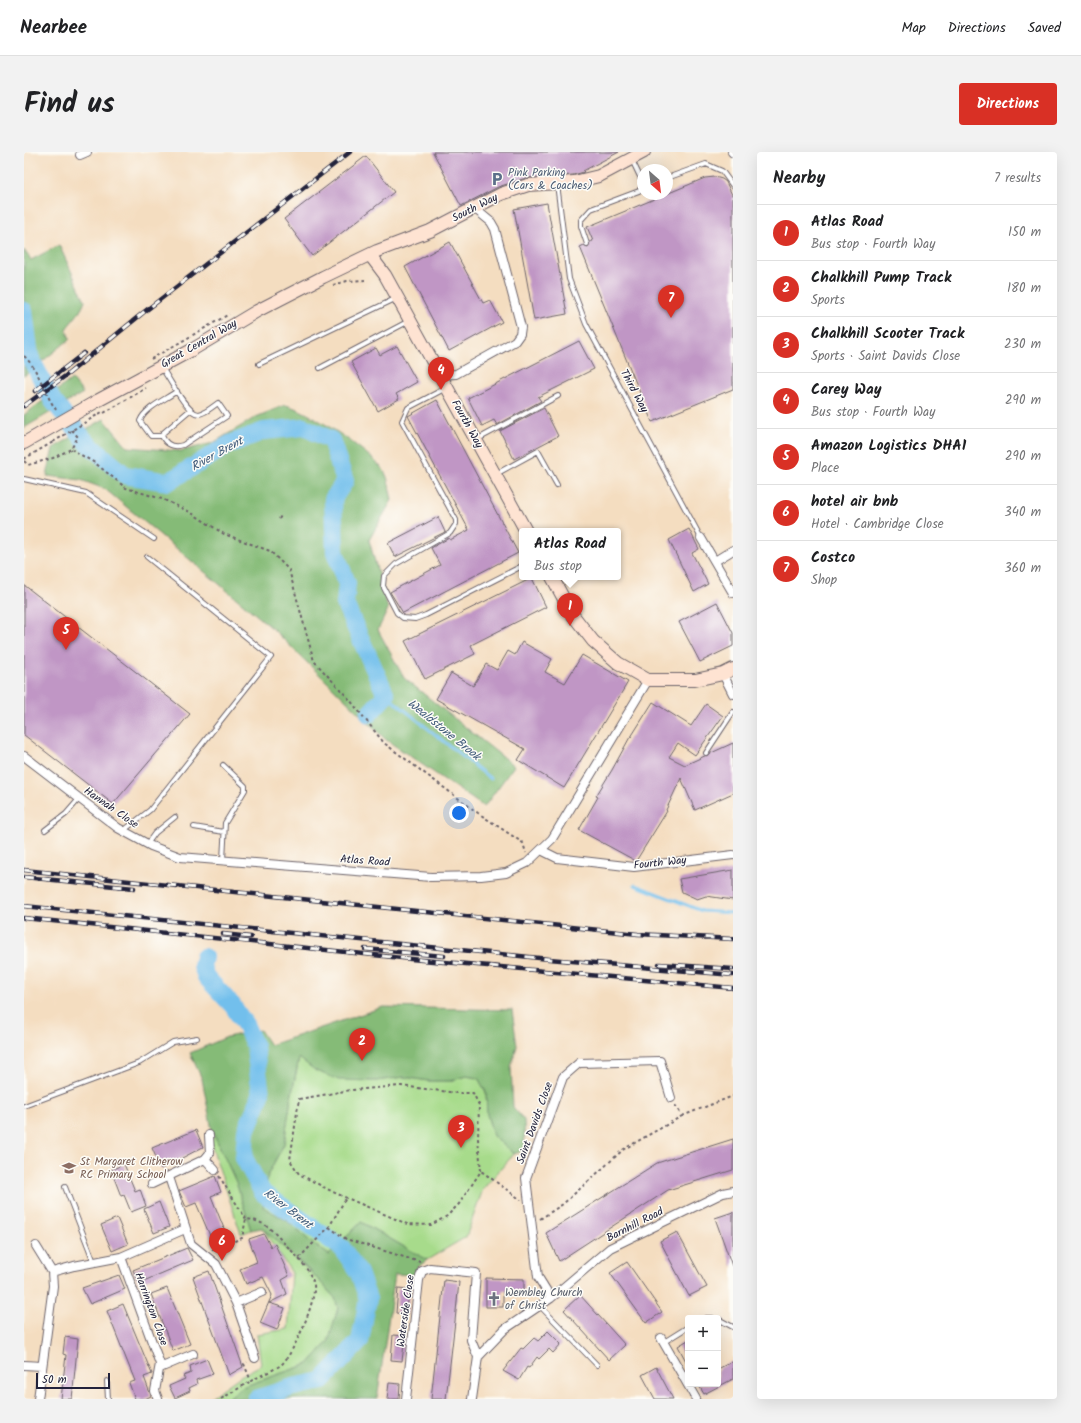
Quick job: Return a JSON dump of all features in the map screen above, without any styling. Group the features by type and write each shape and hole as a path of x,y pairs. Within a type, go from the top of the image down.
{"main road":[{"name":"South Way","path":"373,253 430,231 501,194 528,185 557,184 599,176 644,152"},
{"name":"Fourth Way","path":"373,253 409,321 524,528"},
{"name":"Great Central Way","path":"24,443 257,311 373,253"},
{"path":"554,580 572,614 593,641 618,663 648,680 695,680 728,671"}],"street":[{"path":"440,375 456,374 515,341 520,334 521,327 495,229 491,222 474,208"},
{"name":"Third Way","path":"700,538 733,593"},
{"path":"715,561 733,550"},
{"path":"728,671 733,694"},
{"name":"Atlas Road","path":"290,866 431,877 481,876 506,873 532,859 552,839 648,680"},
{"name":"Hannah Close","path":"24,756 78,799 123,831 147,844 180,857 290,866"},
{"name":"Fourth Way","path":"541,850 557,858 634,868 733,855"},
{"name":"Saint Davids Close","path":"551,1298 538,1277 526,1178 563,1077 579,1063 660,1061 671,1098"},
{"path":"152,1184 205,1159 210,1153 209,1135"},
{"path":"205,1159 215,1170"},
{"path":"169,1177 191,1244 216,1264 236,1303 255,1358"},
{"name":"Barnhill Road","path":"478,1358 505,1329 551,1298 610,1248 723,1193 733,1192"},
{"path":"52,1272 120,1257 185,1229"},
{"path":"36,1246 52,1272 53,1286 38,1399"},
{"name":"Harrington Close","path":"120,1257 160,1368"},
{"name":"Waterside Close","path":"406,1399 419,1280 422,1271 430,1268 476,1273 471,1340 478,1358"},
{"path":"236,1303 262,1292"},
{"path":"662,1340 696,1399"},
{"path":"158,1399 155,1391 160,1368 192,1354"},
{"path":"472,1399 478,1358"},
{"path":"24,1365 42,1366"}],"lane":[{"path":"632,159 637,166"},
{"path":"673,176 706,164 722,171 733,186"},
{"name":"Third Way","path":"557,184 569,279 586,324 700,538"},
{"path":"587,244 581,226 581,220 585,214 591,209 637,192"},
{"path":"259,364 397,298"},
{"path":"320,368 409,321"},
{"path":"161,366 190,410 198,414 218,403 227,416 183,445 172,446 168,444 162,436"},
{"path":"446,387 408,408 402,422 456,520 456,524 450,533 396,564 384,576 383,586 397,612 403,618 415,619 426,615 519,568"},
{"path":"162,436 151,436 140,421 141,417 177,391"},
{"path":"476,440 558,396"},
{"path":"162,436 166,429 190,410"},
{"path":"495,474 538,451 557,485"},
{"path":"24,480 86,493 154,539"},
{"path":"123,831 150,810 271,657 147,557"},
{"path":"706,753 733,712"},
{"path":"222,861 224,832 227,819 245,790 245,786 223,765"},
{"path":"44,830 66,814 78,799"},
{"path":"147,844 155,832 175,817"},
{"path":"194,827 224,832"},
{"path":"24,1106 139,1063 173,1042 197,1038"},
{"path":"65,1187 94,1262"},
{"path":"540,1306 597,1365"},
{"path":"721,1321 733,1327"},
{"path":"662,1340 685,1328"},
{"path":"107,1381 108,1399"}],"path":[{"path":"358,280 365,280"},
{"path":"24,356 30,362 52,404 61,415"},
{"path":"70,426 78,437 71,449 53,458 28,465 24,460 53,442 102,412 104,413"},
{"path":"71,449 95,462 126,488 162,499 190,512 224,534 270,551 289,570 314,661 350,700 384,742 478,813 523,843 525,852 532,859"},
{"path":"279,519 282,514"},
{"path":"401,1086 457,1093 473,1092 479,1105 478,1139 481,1171 459,1204 447,1216 431,1225 407,1224 346,1198 299,1174 290,1160 299,1099 351,1090 401,1086"},
{"path":"532,1225 563,1204 624,1149 682,1116 733,1096"},
{"path":"671,1098 682,1116"},
{"path":"203,1254 242,1238 246,1219 215,1170"},
{"path":"481,1171 530,1206"},
{"path":"299,1258 318,1241 328,1228 346,1198"},
{"path":"221,1399 281,1364 292,1352 312,1299 314,1282 299,1258 265,1224 256,1219 246,1219"},
{"path":"328,1228 346,1239 419,1262 430,1268"},
{"path":"251,1381 244,1364 255,1358"}],"green space":[{"path":"59,245 85,301 79,312 66,329 70,339 24,376 24,250 31,260"},
{"path":"72,379 83,393 24,428 24,415"},
{"path":"285,405 308,414 338,432 377,463 386,474 392,500 369,540 388,609 378,630 404,678 514,766 484,807 385,739 272,628 105,489 81,480 47,476 53,448 104,419 127,447 181,451 213,443 256,417"},
{"path":"383,1007 512,1010 517,1046 511,1067 513,1107 524,1120 525,1150 514,1154 493,1136 487,1114 486,1092 478,1078 466,1076 450,1081 428,1081 404,1077 376,1081 339,1080 316,1071 299,1058 284,1144 268,1174 263,1207 286,1220 311,1242 329,1255 361,1222 427,1260 418,1267 415,1275 395,1274 377,1399 227,1399 242,1387 308,1364 328,1342 338,1308 335,1298 312,1273 262,1228 251,1230 236,1182 212,1130 202,1079 190,1053 227,1037 260,1030 270,1045"},
{"path":"299,1058 347,1080 376,1081 404,1077 428,1081 450,1081 466,1076 478,1078 486,1092 487,1114 493,1136 514,1154 483,1189 466,1237 427,1260 361,1222 329,1255 263,1207 268,1174 284,1144"},
{"path":"212,1130 236,1182 251,1230 241,1234 210,1141"},
{"path":"262,1228 314,1275 335,1298 338,1308 328,1342 308,1364 242,1387 227,1399 208,1399 242,1375 261,1365 257,1334 288,1329 292,1273"}],"building":[{"name":"Pink Parking (Cars & Coaches)","path":"433,152 619,152 583,171 584,172 573,175 526,178 498,187 461,206"},
{"path":"366,156 394,192 312,256 284,219"},
{"path":"715,177 722,179 726,182 733,197 733,389 652,422 580,247 584,245 588,247 590,242 593,241 587,227 652,200 673,200 673,191 705,178"},
{"path":"547,203 567,314 534,320 514,209"},
{"path":"450,242 483,303 490,300 502,322 449,351 405,267"},
{"path":"579,341 594,369 538,397 541,401 497,425 494,420 482,426 468,398"},
{"path":"397,346 417,382 396,394 399,399 378,411 351,362 376,348 380,355"},
{"path":"437,400 518,553 403,613 390,592 440,565 431,548 449,538 450,540 469,530 408,416"},
{"path":"544,408 558,436 514,459 500,431"},
{"path":"438,517 445,532 395,557 388,543"},
{"path":"689,529 699,549 692,553 708,584 694,592 669,540"},
{"path":"528,580 533,580 546,607 471,645 475,654 425,679 405,641"},
{"path":"24,585 190,714 113,804 24,735"},
{"path":"717,602 733,633 733,646 700,662 679,622"},
{"path":"522,642 552,659 545,672 565,683 582,655 628,682 564,788 518,760 525,749 436,699 451,673 473,686 486,664 497,670 508,651 515,655"},
{"path":"653,702 691,726 706,704 723,716 695,755 678,743 669,757 685,765 733,743 733,793 695,810 681,778 666,810 667,811 636,861 579,830 598,797 596,796 630,737"},
{"path":"733,870 733,900 706,896 697,899 682,892 679,879"},
{"path":"196,1130 203,1147 161,1169 152,1148"},
{"path":"733,1139 733,1170 668,1190 559,1261 546,1233 657,1163"},
{"path":"124,1164 135,1191 140,1189 146,1206 131,1212 124,1195 121,1196 111,1170"},
{"path":"215,1176 221,1192 211,1196 229,1241 214,1245 196,1203 186,1207 179,1191"},
{"path":"159,1202 169,1227 154,1233 144,1209"},
{"path":"733,1212 733,1266 732,1266 715,1218"},
{"path":"117,1218 128,1244 112,1251 101,1225"},
{"path":"677,1232 707,1287 689,1296 660,1241"},
{"path":"264,1234 271,1247 275,1244 289,1276 282,1280 287,1294 269,1303 285,1308 277,1330 260,1323 272,1295 263,1277 246,1284 240,1269 257,1262 249,1239"},
{"path":"187,1248 193,1260 139,1283 133,1270"},
{"path":"627,1262 662,1312 646,1323 610,1273"},
{"path":"209,1271 243,1367 229,1375 193,1277"},
{"path":"119,1275 125,1289 90,1304 82,1288"},
{"name":"Wembley Church of Christ","path":"486,1278 524,1279 524,1291 503,1291 503,1307 486,1307"},
{"path":"444,1280 459,1282 455,1321 446,1399 431,1399"},
{"path":"167,1288 190,1344 173,1351 151,1294"},
{"path":"398,1288 409,1289 407,1314 396,1313"},
{"path":"580,1295 625,1345 609,1360 564,1310"},
{"path":"123,1304 152,1374 144,1377 151,1396 145,1399 135,1399 129,1383 135,1381 107,1311"},
{"path":"548,1331 561,1344 553,1353 549,1349 539,1359 537,1357 529,1368 527,1367 519,1380 503,1371 521,1348 523,1349 534,1338 538,1341"},
{"path":"393,1335 405,1336 402,1361 391,1360"},
{"path":"65,1337 78,1339 72,1399 61,1399 66,1355 63,1354"},
{"path":"685,1342 685,1359 678,1346"},
{"path":"207,1359 213,1374 196,1380 197,1384 189,1388 190,1391 175,1398 169,1386 185,1379 183,1376 191,1373 190,1366"},
{"path":"733,1361 733,1379 721,1385 721,1367"},
{"path":"656,1367 673,1399 655,1399 642,1375"},
{"path":"389,1383 400,1384 399,1399 387,1399"},
{"path":"700,1387 718,1387 704,1394"}],"waterway":[{"name":"River Brent","path":"24,311 30,357 53,401 87,443 125,475 168,482 230,444 264,431 304,427 331,440 345,481 333,499 335,552 347,583 345,604 386,695 369,714"},
{"name":"Wealdstone Brook","path":"386,695 491,779"},
{"name":"Wealdstone Brook","path":"635,885 702,911 733,913"},
{"name":"River Brent","path":"204,957 202,966 206,977 233,1006 246,1026 255,1047 261,1095 246,1131 244,1158 263,1193 342,1248 359,1273 368,1299 360,1341 322,1381 293,1387 256,1399"}],"railway":[{"path":"24,406 68,374 144,312 350,152"},
{"path":"35,391 84,353"},
{"path":"24,870 638,934 733,939"},
{"path":"24,877 134,888"},
{"path":"24,906 549,959 733,975"},
{"path":"24,918 411,959 733,988"},
{"path":"223,934 251,937"},
{"path":"365,949 444,956"},
{"path":"659,964 733,969"}],"place":[{"name":"Pink Parking (Cars & Coaches)","path":"497,179"},
{"name":"Costco","path":"671,318"},
{"name":"Carey Way","path":"441,390"},
{"name":"Atlas Road","path":"570,626"},
{"name":"Amazon Logistics DHA1","path":"66,650"},
{"name":"Chalkhill Pump Track","path":"362,1061"},
{"name":"Chalkhill Scooter Track","path":"461,1148"},
{"name":"St Margaret Clitherow RC Primary School","path":"69,1168"},
{"name":"hotel air bnb","path":"222,1261"},
{"name":"Wembley Church of Christ","path":"494,1299"}]}
